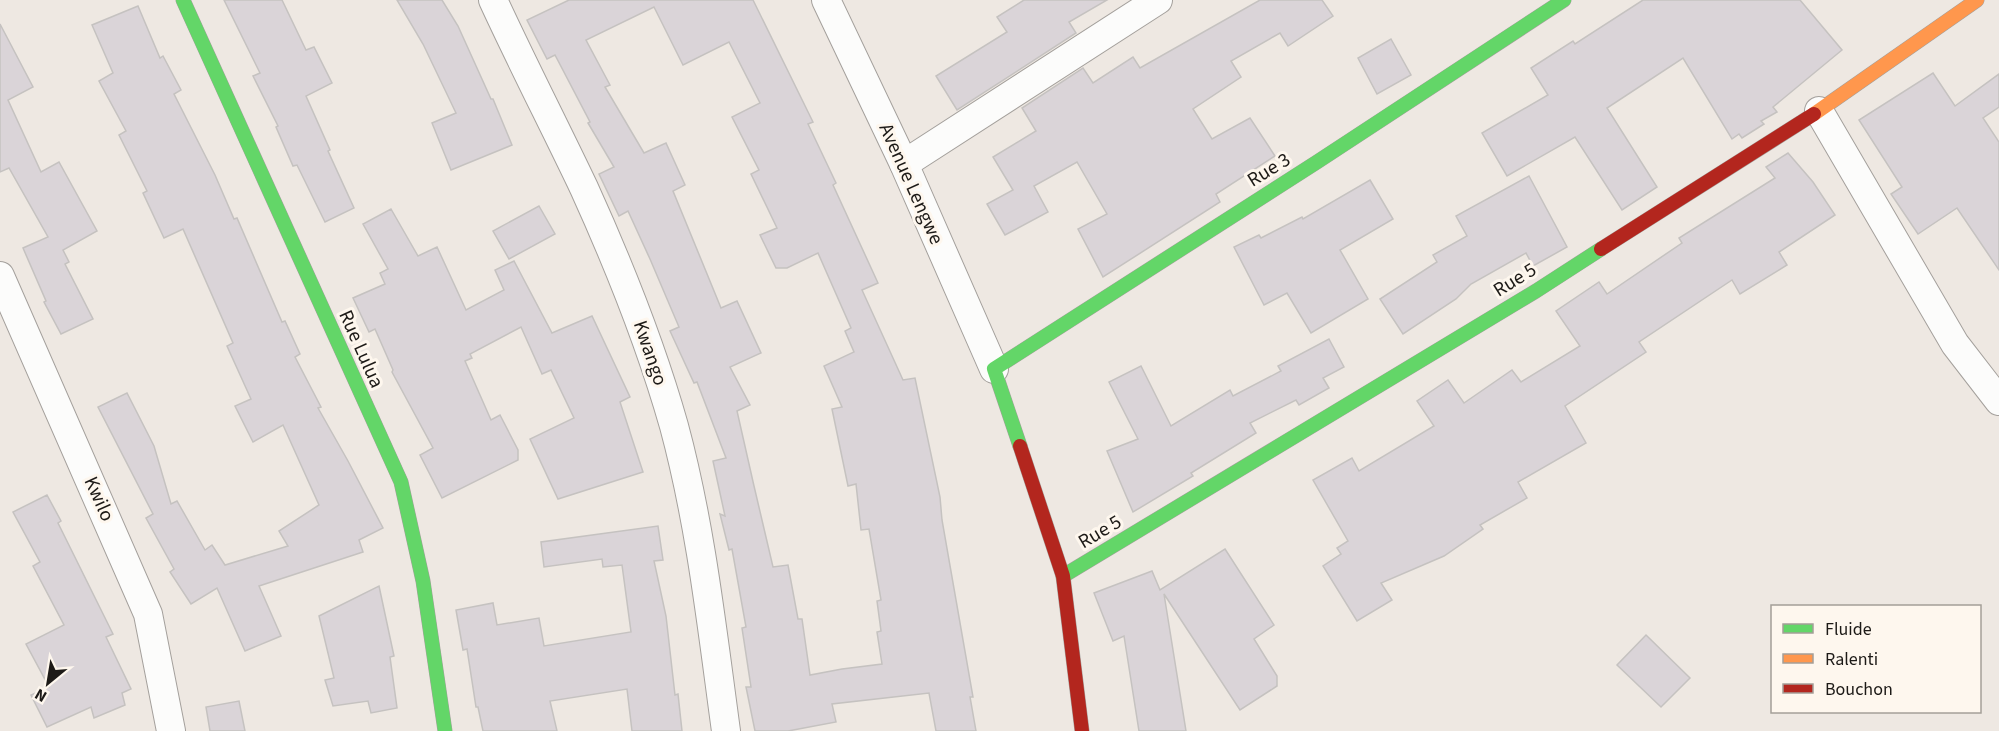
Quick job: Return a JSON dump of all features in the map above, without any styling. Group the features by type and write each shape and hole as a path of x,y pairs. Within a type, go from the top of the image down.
{"street":[{"name":"Rue Lulua","path":"183,0 401,482 423,581 445,731"},
{"name":"Kwango","path":"493,0 584,189 641,323 674,427 697,529 726,731"},
{"name":"Avenue Lengwe","path":"826,0 904,164 994,369"},
{"path":"904,164 1158,0"},
{"name":"Rue 3","path":"994,369 1564,0"},
{"name":"Rue 5","path":"1063,576 1536,291 1819,111 1977,0"},
{"path":"1819,111 1955,344 1999,401"},
{"name":"Kwilo","path":"0,276 148,614 171,731"},
{"path":"994,369 1063,576 1082,731"}],"building":[{"path":"224,0 282,0 306,50 314,47 332,83 306,96 354,208 325,222 297,165 293,166 276,127 278,126 253,76 260,73"},
{"path":"397,0 442,0 458,26 512,145 451,170 432,123 456,113 423,44"},
{"path":"569,0 753,0 813,122 808,124 836,183 833,185 878,283 862,290 903,380 915,378 940,497 973,697 970,697 976,731 936,731 929,693 832,704 836,722 788,731 755,731 746,687 751,687 742,628 746,627 732,549 729,550 720,514 725,516 713,461 726,458 697,382 694,383 670,331 679,327 650,259 628,211 619,216 599,174 614,167 588,123 590,122 555,55 547,59 527,20","holes":["654,7 683,65 729,42 760,103 732,117 759,170 751,174 777,228 760,235 776,268 787,268 818,253 851,328 845,331 854,352 824,366 842,407 832,409 848,486 856,484 861,530 869,529 881,600 877,601 881,631 877,632 882,664 810,675 802,619 798,619 788,565 773,567 737,411 750,405 730,367 761,353 737,301 721,308 673,191 685,185 666,143 644,153 605,87 610,85 586,40"]},
{"path":"1024,0 1107,0 1069,22 1076,33 957,110 936,76 1007,32 997,17"},
{"path":"1260,0 1322,0 1333,16 1288,46 1280,33 1231,61 1241,77 1193,109 1212,139 1250,118 1275,156 1216,194 1220,202 1103,277 1078,229 1107,214 1077,162 1034,186 1048,212 1005,235 987,204 1013,190 993,157 1036,131 1022,108 1083,68 1093,83 1133,57 1140,68"},
{"path":"1643,0 1800,0 1842,50 1773,107 1777,112 1761,121 1764,124 1742,138 1739,134 1732,139 1683,58 1607,108 1657,187 1622,210 1575,137 1507,176 1482,133 1548,95 1531,68 1573,41 1575,44"},
{"path":"138,6 160,58 163,56 181,90 174,94 215,175 234,219 237,218 282,322 285,321 300,354 295,357 321,407 318,408 383,528 359,540 363,552 259,586 281,636 245,651 217,588 191,604 170,572 174,569 146,518 153,514 98,407 127,393 154,446 171,504 177,501 205,550 212,545 225,565 288,546 279,531 319,505 283,425 253,442 235,406 251,399 227,346 233,343 183,229 164,238 143,193 147,191 119,135 126,131 99,81 113,73 92,25"},
{"path":"0,24 33,87 8,100 41,172 59,162 97,231 63,250 69,262 65,264 93,319 61,334 44,302 46,301 23,248 48,237 9,168 0,172"},
{"path":"1391,39 1411,75 1377,94 1358,58"},
{"path":"1933,73 1955,106 1999,74 1999,107 1983,118 1999,142 1999,270 1957,208 1918,234 1891,194 1902,187 1859,120"},
{"path":"1788,153 1813,182 1835,215 1779,252 1787,265 1740,294 1732,280 1639,342 1646,352 1565,406 1586,443 1518,482 1527,498 1480,525 1483,529 1444,556 1381,583 1392,600 1357,621 1323,566 1341,554 1337,548 1348,541 1313,480 1352,458 1359,471 1434,426 1417,401 1448,380 1464,403 1512,370 1521,382 1580,346 1556,311 1599,282 1607,294 1682,243 1679,238 1775,178 1766,167"},
{"path":"1529,176 1567,247 1533,266 1526,253 1471,284 1456,299 1403,334 1380,299 1437,262 1433,255 1467,236 1456,216"},
{"path":"1370,180 1393,219 1340,250 1368,299 1311,333 1287,293 1264,305 1234,247 1259,235 1261,238 1302,217 1303,219"},
{"path":"539,206 555,234 509,259 493,231"},
{"path":"391,209 418,256 437,247 466,310 504,290 495,270 514,261 552,333 592,316 630,397 620,402 643,472 558,499 530,439 574,418 551,370 542,374 521,327 470,354 472,358 465,361 491,420 500,415 518,450 518,460 442,498 420,455 433,448 392,372 375,329 369,332 353,298 385,284 380,273 388,269 363,224"},
{"path":"1329,339 1344,367 1323,378 1329,388 1299,405 1296,400 1250,423 1256,433 1191,473 1193,476 1133,512 1107,451 1138,439 1109,382 1141,366 1171,426 1230,390 1233,396 1281,371 1278,366"},
{"path":"47,495 61,521 58,523 113,634 106,637 131,689 122,693 125,705 94,718 91,707 47,727 31,695 49,687 26,644 64,625 33,566 40,562 13,512"},
{"path":"658,526 663,560 654,561 666,616 675,695 678,694 682,731 632,731 627,689 550,701 557,731 483,731 478,707 476,707 467,649 463,650 456,610 493,603 497,625 539,618 544,646 631,632 622,565 603,567 602,559 544,567 541,542"},
{"path":"1225,549 1274,625 1254,639 1277,676 1277,686 1240,710 1164,594 1186,731 1139,731 1124,636 1113,641 1094,593 1152,571 1160,590"},
{"path":"379,586 394,656 390,657 397,708 371,713 368,701 333,706 325,680 334,678 319,616"},
{"path":"1646,635 1690,678 1661,707 1617,665"},
{"path":"239,701 245,731 210,731 206,707"}],"traffic: fast":[{"path":"183,0 401,482 423,581 445,731"},
{"path":"1020,446 994,369 1564,0"},
{"path":"1063,576 1536,291 1601,249"}],"traffic: slow":[{"path":"1814,114 1977,0"}],"traffic: jam":[{"path":"1601,249 1814,114"},
{"path":"1020,446 1063,576 1082,731"}]}
